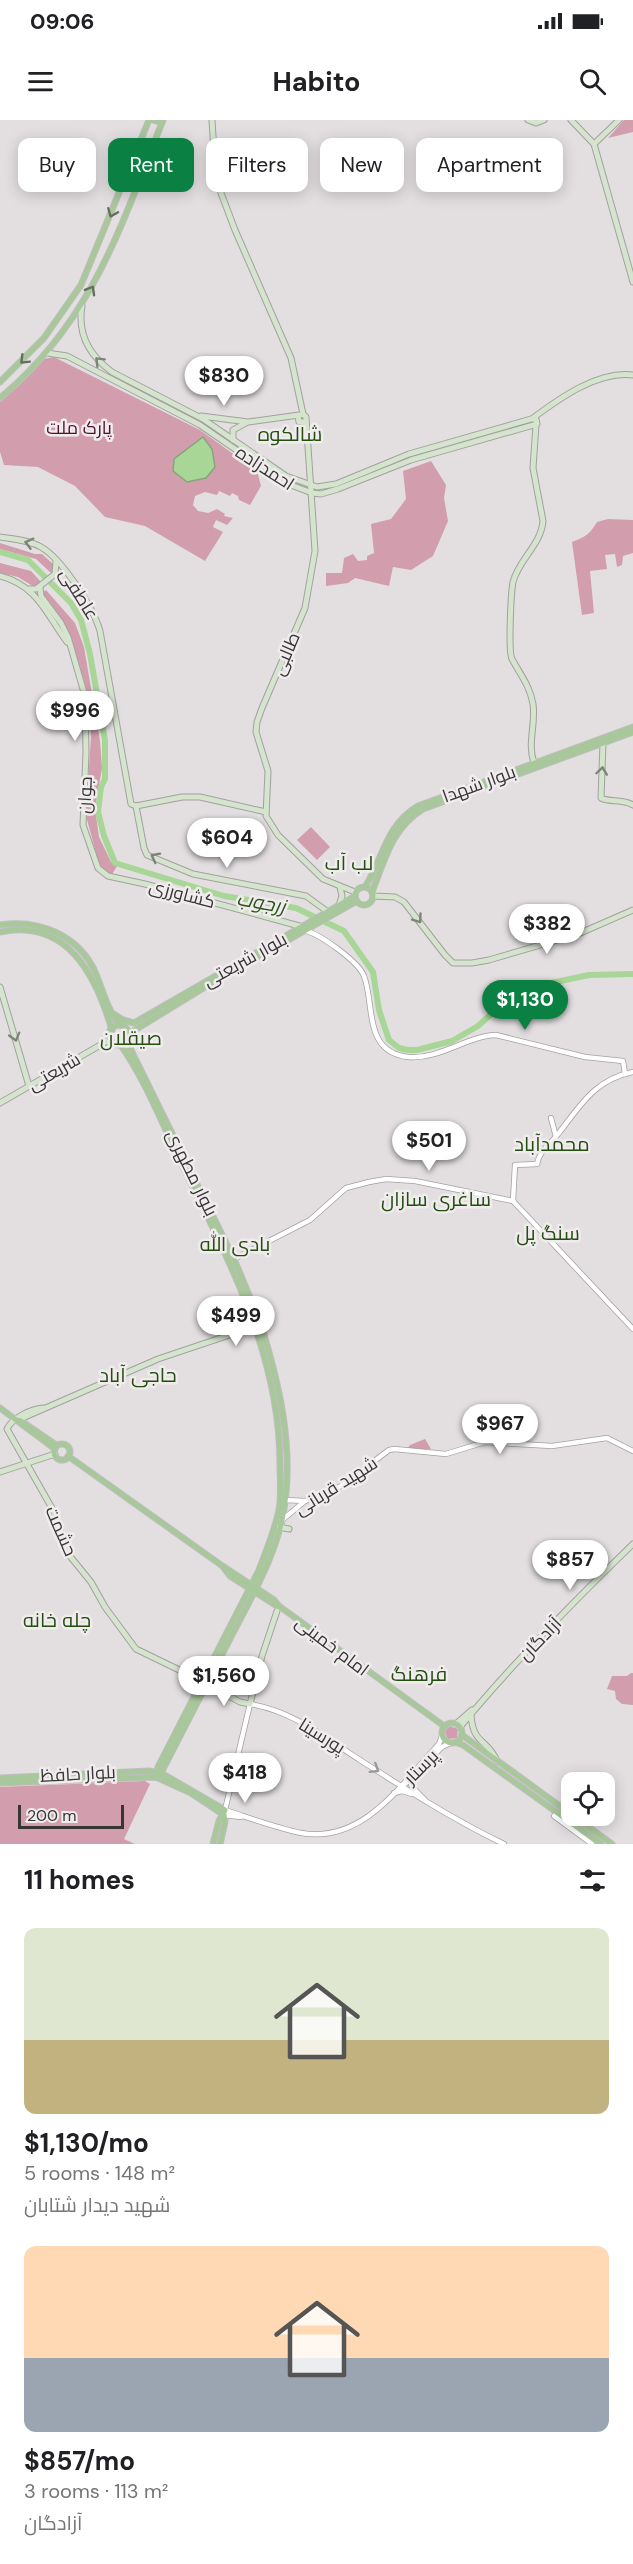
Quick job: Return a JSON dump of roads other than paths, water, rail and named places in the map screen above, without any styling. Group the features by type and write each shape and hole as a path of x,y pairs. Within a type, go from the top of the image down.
{"main road":[{"path":"0,382 44,339 81,285 151,120 163,122 106,262 82,306 47,353 1,396"},
{"path":"212,120 215,169 235,230 291,358 301,418 306,432 311,486"},
{"path":"528,120 532,123 544,120"},
{"path":"571,120 594,144 633,282"},
{"path":"594,144 619,120"},
{"name":"احمدزاده","path":"82,306 81,329 86,342 99,363 111,375 258,461 311,486 336,484 427,452 533,423"},
{"name":"احمدزاده","path":"47,353 67,356 197,416 233,440 283,482 312,493 321,494 338,489 427,452"},
{"path":"534,763 530,742 534,718 532,701 522,673 511,658 509,647 512,592 516,572 542,530 543,521 533,468 533,423 542,411 582,388 609,376 633,375"},
{"name":"احمدزاده","path":"197,416 248,422 289,417 301,418"},
{"name":"احمدزاده","path":"233,440 233,430 248,422"},
{"name":"طالبی","path":"266,812 268,771 256,732 256,722 305,608 315,551 311,486"},
{"path":"0,537 39,546 55,557 55,574"},
{"name":"عاطفی","path":"55,557 97,621 131,804 136,806 147,855 194,874 306,896 328,914"},
{"path":"28,589 40,587 55,574 64,574 70,578"},
{"name":"جوان","path":"0,576 18,582 28,589 69,644"},
{"name":"جوان","path":"40,587 41,596 61,623 85,696 87,753 83,825 95,862 102,873"},
{"name":"بلوار شهدا","path":"365,887 388,836 401,820 418,806 450,797 633,727"},
{"name":"بلوار شهدا","path":"372,894 391,842 402,826 423,809 534,763 633,732"},
{"path":"604,740 603,800 619,799 633,805"},
{"path":"136,806 182,797 200,797 266,812 278,835 323,879 368,904 372,894"},
{"name":"کشاورزی","path":"102,873 306,928"},
{"path":"356,897 365,887 372,894 395,897 404,902 453,963 485,961 578,934 633,910"},
{"path":"339,905 342,896 340,888"},
{"name":"بلوار شریعتی","path":"328,914 339,905 356,897"},
{"name":"بلوار شریعتی","path":"130,1033 137,1023 306,928 356,897"},
{"path":"315,926 328,914"},
{"path":"0,925 15,923 38,926 58,933 75,944 94,971 112,1013 120,1025 128,1028 130,1033 120,1044 112,1044 108,1034 120,1025"},
{"name":"بلوار شریعتی","path":"306,928 315,926"},
{"path":"0,932 16,929 36,931 56,939 70,949 84,964 112,1030"},
{"path":"0,987 29,1086"},
{"path":"112,1013 123,1020 137,1023"},
{"name":"شریعتی","path":"0,1103 109,1040"},
{"name":"بلوار مطهری","path":"126,1040 231,1258 258,1324 280,1396 285,1518 253,1588"},
{"name":"بلوار مطهری","path":"120,1044 231,1258"},
{"path":"16,1420 21,1415 43,1408 158,1359 258,1324"},
{"path":"0,1408 21,1421 56,1450 62,1459 68,1456"},
{"name":"حشمت","path":"16,1420 7,1429 29,1463 30,1471 53,1510 69,1555 91,1582 105,1606 136,1649 204,1683"},
{"name":"بلوار مطهری","path":"269,1549 280,1501 283,1440"},
{"name":"امام خمینی","path":"56,1450 66,1445 69,1449 68,1456 221,1565 230,1576 253,1588 278,1609 444,1726"},
{"path":"0,1472 29,1463 56,1450"},
{"path":"279,1527 289,1529"},
{"name":"آزادگان","path":"458,1726 633,1544"},
{"path":"158,1774 253,1588"},
{"path":"250,1704 262,1656 278,1609"},
{"path":"189,1675 197,1692"},
{"path":"158,1774 197,1692 204,1683"},
{"name":"پورسینا","path":"204,1683 240,1702 250,1704"},
{"path":"472,1712 474,1734 491,1749 497,1762"},
{"path":"601,1844 463,1745 442,1736 444,1726 449,1723 458,1726 462,1735 497,1762 612,1844"},
{"path":"452,1742 462,1735"},
{"path":"158,1774 225,1812"},
{"name":"بلوار حافظ","path":"0,1783 17,1780 158,1774"},
{"name":"بلوار حافظ","path":"0,1778 17,1780"},
{"path":"213,1844 219,1821 225,1812"},
{"path":"220,1844 225,1812"}],"street":[{"path":"315,926 320,937"},
{"path":"306,928 360,970 364,978 369,1012 379,1040 397,1054 406,1057 428,1056 485,1035 496,1035 585,1057 623,1061 625,1074"},
{"path":"513,1201 515,1165 537,1164 539,1154 556,1137 590,1092 600,1085 633,1072"},
{"path":"551,1118 556,1137"},
{"path":"231,1258 310,1220 346,1188 386,1179 415,1181 513,1201 633,1329"},
{"name":"شهید قربانی","path":"285,1518 305,1501 341,1486 388,1450 446,1454 485,1442 552,1446 607,1438 633,1452"},
{"path":"285,1502 305,1501"},
{"path":"225,1812 250,1704"},
{"name":"پورسینا","path":"250,1704 282,1711 423,1799"},
{"name":"پرستار","path":"225,1812 303,1833 331,1832 353,1826 369,1817 402,1785 439,1744 442,1736"},
{"name":"پرستار","path":"402,1785 410,1780 442,1747 452,1742"},
{"path":"410,1780 412,1787 423,1795 423,1799"},
{"path":"394,1793 402,1791 423,1799 504,1844"},
{"path":"554,1816 592,1844"}],"waterway":[{"name":"زرجوب","path":"0,552 28,560 71,603 81,620 90,654 105,740 105,779 101,787 98,812 104,836 115,863 224,896 296,908 344,931 373,972 379,1010 389,1040 399,1048 408,1050 417,1050 452,1041 478,1026 500,1006 532,987 589,975 633,974"}],"district":[{"name":"شالکوه","path":"290,434"},
{"name":"لب آب","path":"349,863"},
{"name":"صیقلان","path":"131,1038"},
{"name":"محمدآباد","path":"552,1144"},
{"name":"ساغری سازان","path":"436,1199"},
{"name":"سنگ پل","path":"548,1233"},
{"name":"بادی الله","path":"235,1244"},
{"name":"حاجی آباد","path":"138,1375"},
{"name":"چله خانه","path":"57,1620"},
{"name":"فرهنگ","path":"419,1674"}],"park label":[{"name":"پارک ملت","path":"79,428"}]}
